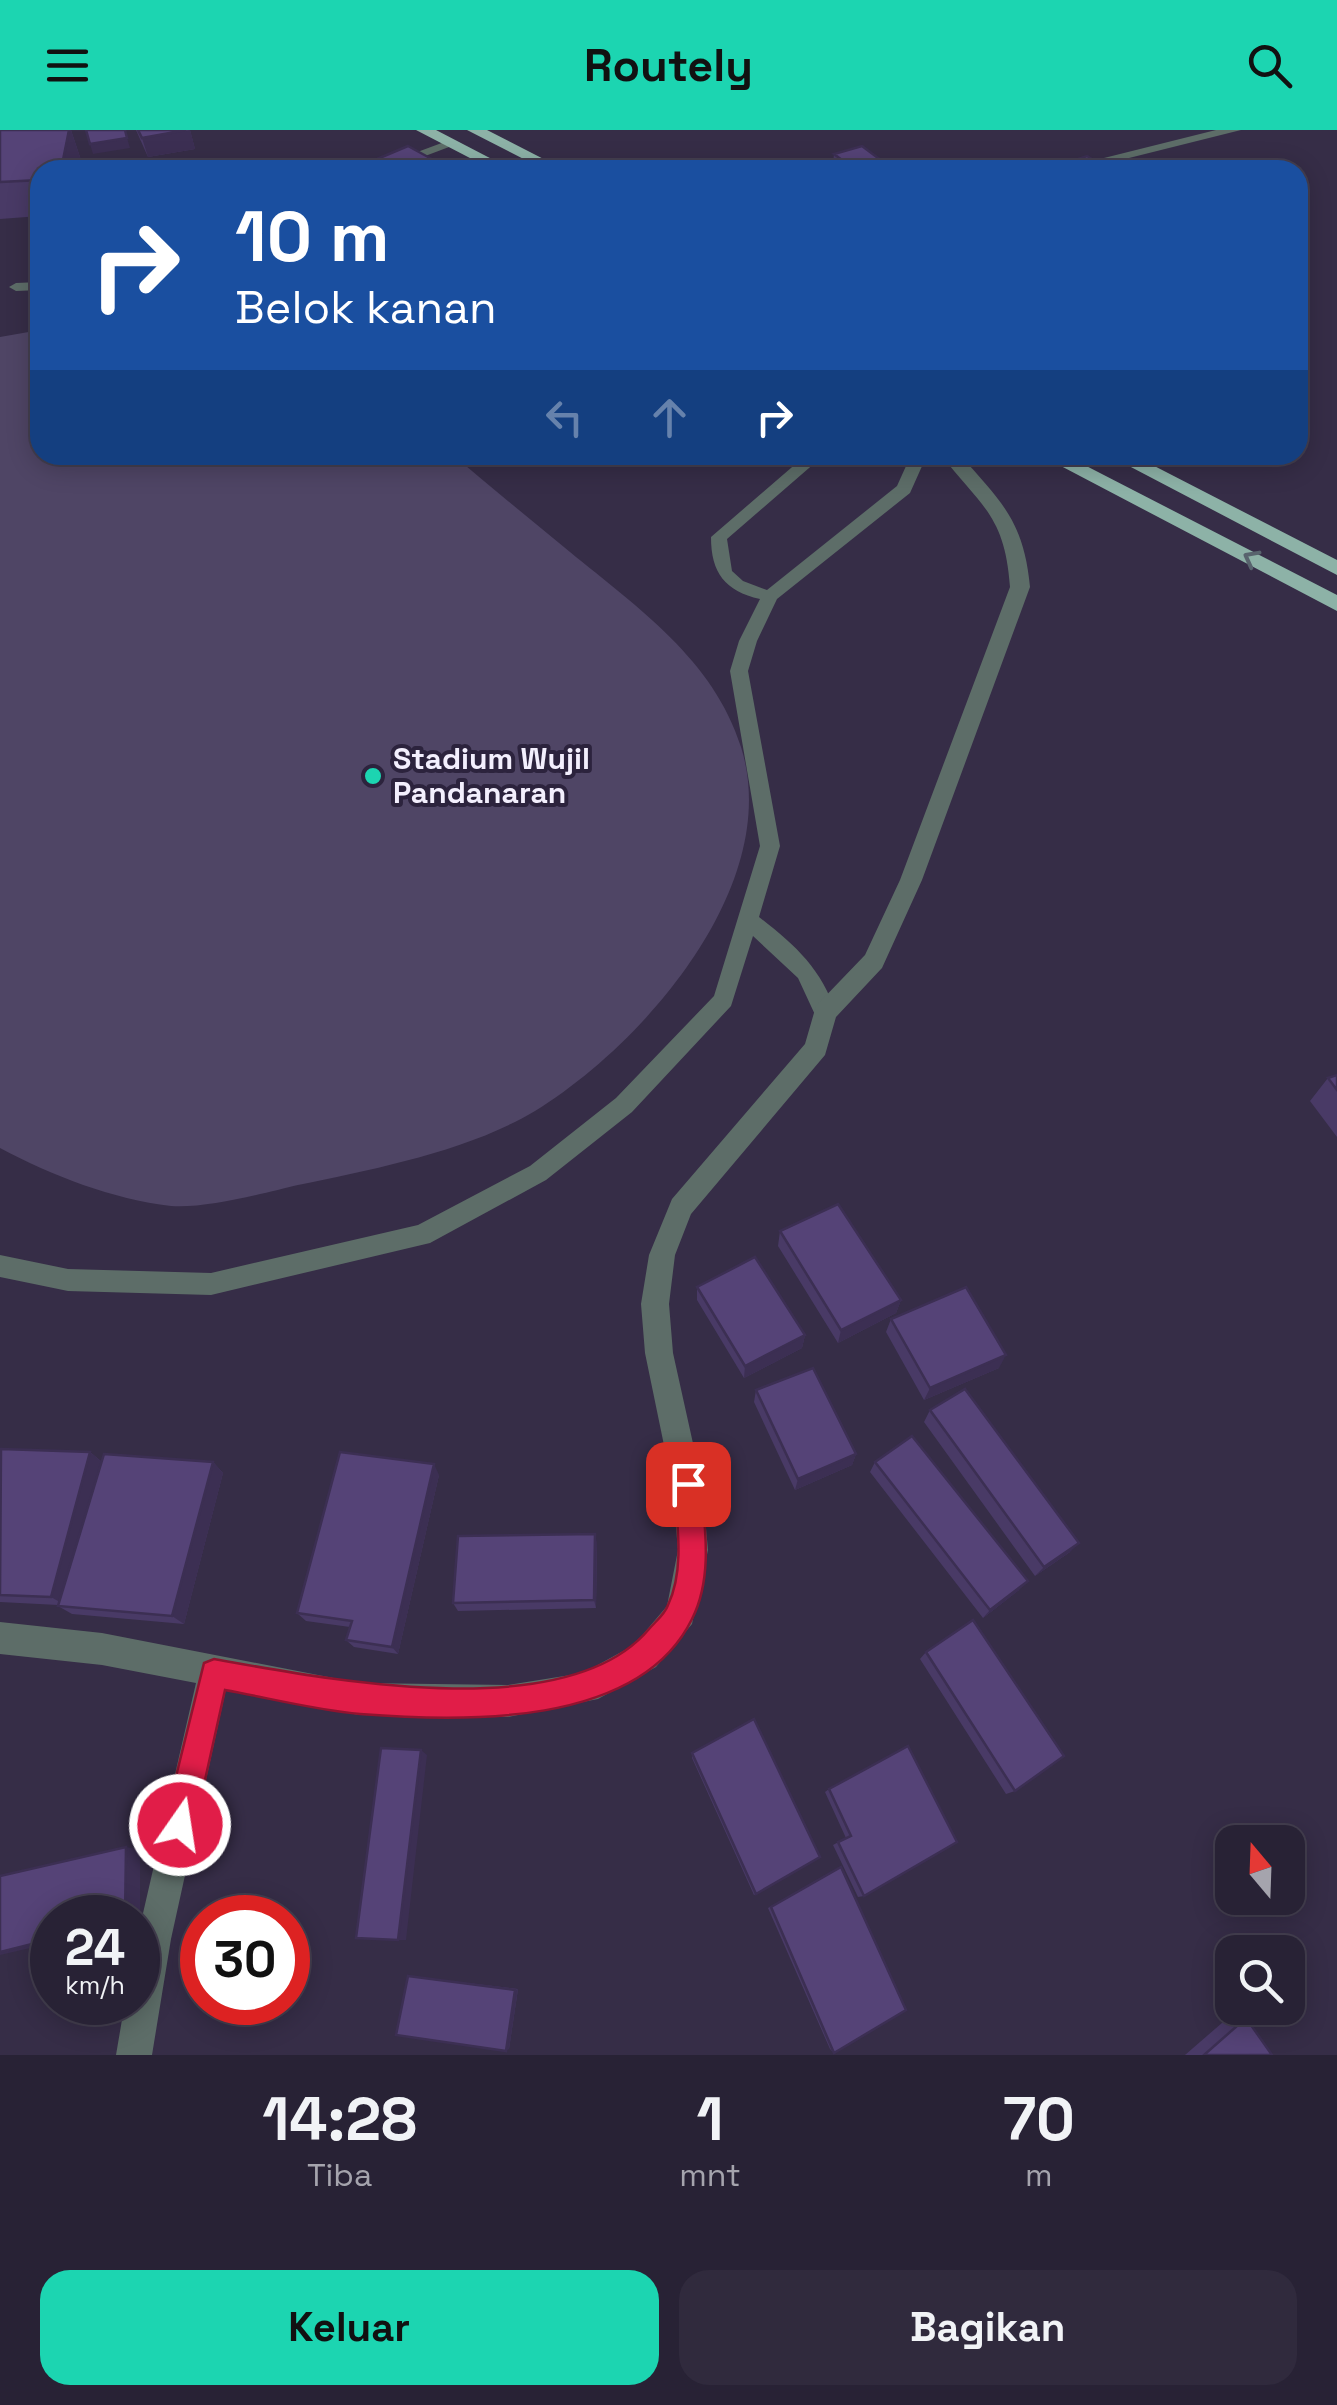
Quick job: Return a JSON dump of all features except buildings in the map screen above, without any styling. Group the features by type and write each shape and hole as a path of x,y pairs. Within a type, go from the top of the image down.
{"highway":[{"path":"424,130 485,160"},
{"path":"475,130 536,160"},
{"path":"1069,465 1337,604"},
{"path":"1137,465 1337,568"}],"street":[{"path":"1106,160 1234,130"},
{"path":"0,1638 102,1650 359,1699 508,1702 587,1688 645,1656 681,1613 694,1550 688,1484 660,1353 655,1304 662,1255 681,1208 816,1048 825,1014 874,962 911,880 1020,587 1017,548 994,504 959,465"},
{"path":"134,2055 154,1939 214,1673"}],"lane":[{"path":"405,160 452,144"},
{"path":"16,287 30,286"},
{"path":"770,596 745,592 730,581 718,560 719,537 804,465"},
{"path":"0,1266 68,1280 211,1284 422,1235 538,1173 624,1105 722,1000 750,921 770,846 740,671 748,640 770,596 904,488 914,465"},
{"path":"750,921 800,962 820,990 825,1014"}],"shaded area":[{"name":"Stadium Wujil Pandanaran","path":"30,332 30,465 465,465 646,615 693,662 729,716 741,747 749,799 742,852 723,905 695,955 659,1003 577,1082 509,1125 451,1148 217,1203 171,1206 105,1192 0,1148 0,337"}],"place":[{"name":"Stadium Wujil Pandanaran","path":"373,776"}],"route":[{"path":"180,1825 214,1673 359,1699 508,1702 587,1688 645,1656 681,1613 694,1550 688,1484"}]}
